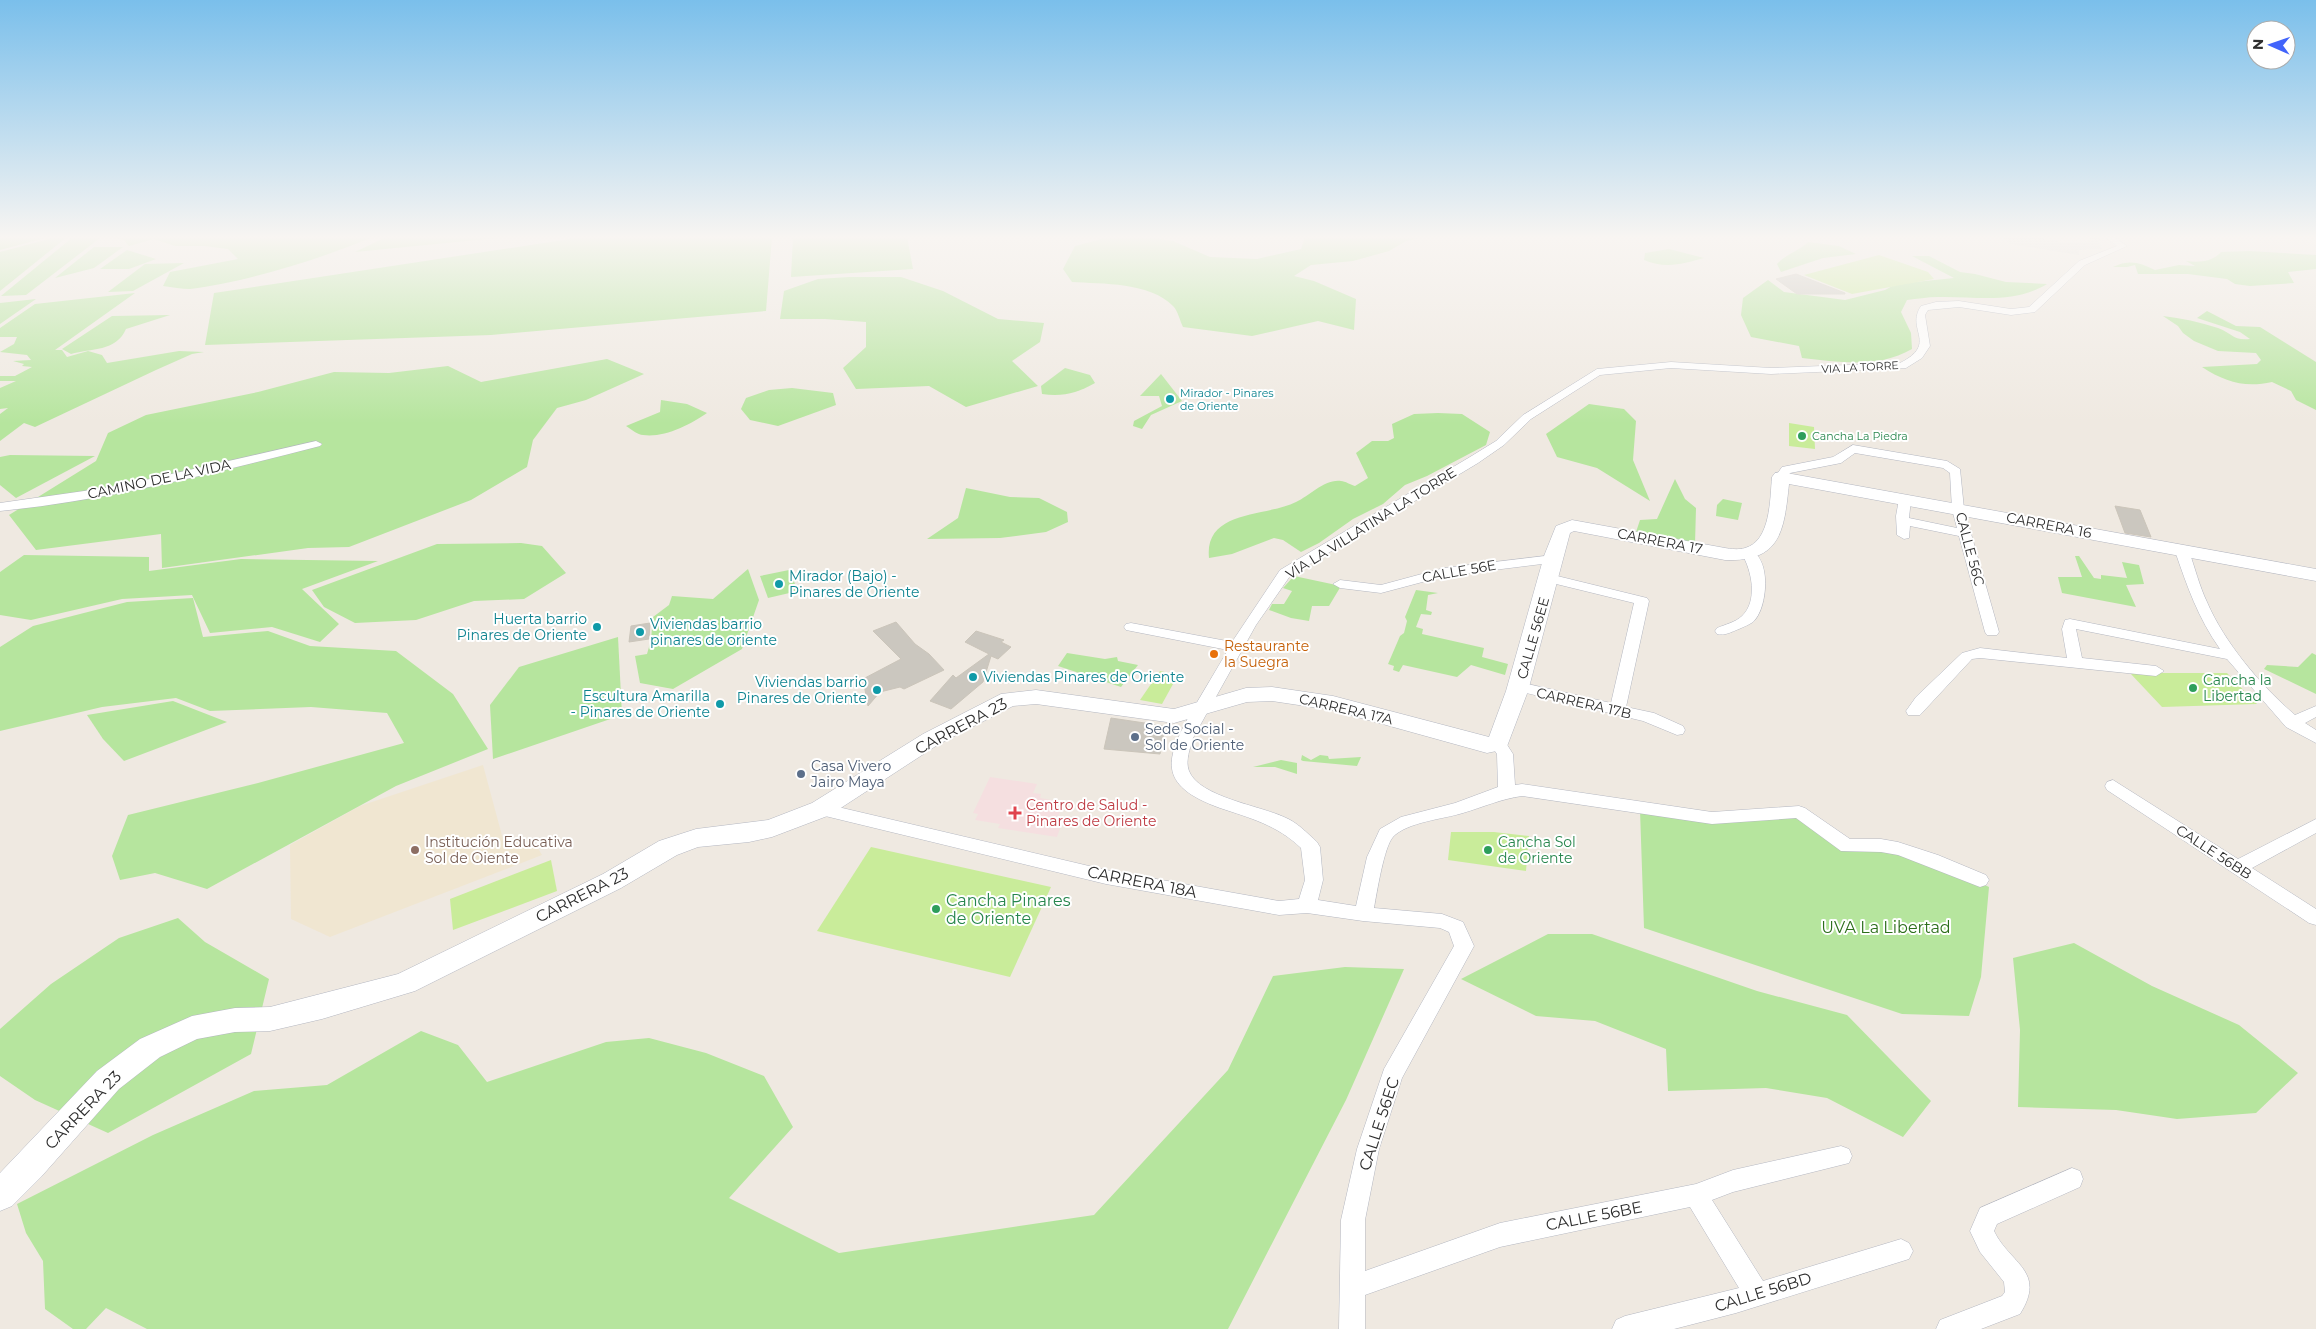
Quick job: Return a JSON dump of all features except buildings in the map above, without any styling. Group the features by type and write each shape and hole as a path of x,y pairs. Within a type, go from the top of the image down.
{"street":[{"name":"VIA LA TORRE","path":"1597,372 1671,365 1771,371 1902,366 1919,358 1924,352 1926,344 1920,315 1924,308 1936,305 1959,304 2011,312 2032,310 2044,299"},
{"name":"VÍA LA VILLATINA LA TORRE","path":"1307,906 1314,880 1311,847 1276,820 1204,796 1190,785 1183,776 1178,764 1179,750 1249,625 1285,573 1474,460 1500,443 1527,417 1597,372"},
{"name":"CAMINO DE LA VIDA","path":"0,507 33,502 49,502 94,494 316,444"},
{"name":"CALLE 56C","path":"1781,477 1786,470 1837,460 1853,449 1862,449 1947,465 1954,469 1958,509 1992,632"},
{"path":"1722,631 1748,619 1752,608 1756,606 1759,594 1758,568 1749,554 1766,543 1776,519 1781,477"},
{"name":"CARRERA 16","path":"1781,477 2316,574"},
{"path":"1904,535 1902,521 1905,499"},
{"path":"1902,521 1965,533"},
{"name":"CARRERA 17","path":"1572,525 1724,554 1749,554"},
{"name":"CALLE 56EE","path":"1493,745 1519,687 1562,530 1572,525"},
{"path":"2182,551 2203,610 2234,656 2251,679 2292,723 2316,738"},
{"name":"CALLE 56E","path":"1340,584 1381,589 1444,572 1483,566 1551,568 1642,601 1617,711"},
{"path":"2076,663 2070,626 2234,656"},
{"path":"1131,627 1237,647"},
{"path":"1914,711 1967,656 1980,652 2156,671"},
{"name":"CARRERA 17B","path":"1519,687 1648,718 1677,730"},
{"name":"CARRERA 17A","path":"1205,706 1246,695 1272,694 1333,703 1493,745"},
{"name":"CARRERA 23","path":"0,1195 30,1166 108,1080 158,1044 192,1028 235,1020 270,1019 405,983 612,881 668,848 696,838 749,833 772,828 821,809 931,739 1010,699 1036,697 1174,716 1205,706"},
{"path":"2292,723 2316,711"},
{"path":"1493,745 1505,754 1507,792"},
{"name":"CALLE 56BB","path":"2113,786 2316,918"},
{"path":"1363,914 1376,857 1386,833 1406,822 1459,808 1507,792 1522,790 1712,818 1799,812 1847,846 1866,843 1903,849 1980,880"},
{"name":"CARRERA 18A","path":"821,809 1106,877 1279,908 1307,906 1363,914 1442,921 1456,926 1462,935"},
{"path":"2238,867 2316,825"},
{"name":"CALLE 56EC","path":"1352,1329 1353,1220 1368,1149 1392,1076 1431,1002 1460,956 1464,946 1462,935"},
{"name":"CALLE 56BE","path":"1351,1288 1500,1235 1696,1195 1733,1181 1841,1156"},
{"path":"1949,1329 2011,1305 2018,1294 2015,1277 1988,1244 1982,1231 1988,1216 2072,1179"},
{"path":"1696,1195 1758,1294"},
{"name":"CALLE 56BD","path":"1624,1329 1758,1294 1901,1250"}],"shaded area":[{"name":"Institución Educativa Sol de Oiente","path":"483,765 504,843 532,838 542,855 330,937 291,919 290,845 360,806"},
{"path":"990,777 1037,784 1033,793 1041,794 1040,798 1057,801 1056,804 1063,806 1057,819 1063,820 1057,837 998,828 1000,824 975,820 978,814 973,813"}],"green space":[{"path":"36,299 36,299 0,324 0,303"},
{"path":"80,299 127,299 55,350 62,350 67,357 88,351 102,355 107,363 179,351 204,352 192,354 35,427 24,423 0,441 0,414 8,408 0,409 0,388 16,381 0,381 0,376 15,376 32,367 22,366 24,364 13,361 31,360 27,355 0,352 14,344 17,337 0,337 0,328 35,304"},
{"path":"213,299 767,299 766,311 491,335 205,345"},
{"path":"783,299 959,299 998,319 1044,323 1040,342 1012,361 1038,386 966,407 929,386 856,389 843,368 866,347 866,322 825,319 780,319"},
{"path":"1164,299 1356,299 1354,330 1318,321 1252,336 1183,327 1178,313"},
{"path":"1743,299 1916,299 1907,300 1901,312 1911,333 1912,349 1899,355 1872,362 1844,362 1802,358 1799,346 1751,337 1741,315"},
{"path":"2207,311 2236,326 2260,327 2316,362 2316,410 2296,400 2291,391 2272,382 2244,384 2219,377 2202,367 2257,364 2261,360 2256,353 2218,351 2194,341 2183,333 2178,326 2163,316 2204,324 2223,330 2236,338 2250,339 2240,332 2197,318"},
{"path":"170,315 126,329 116,342 102,348 71,354 62,349 112,316"},
{"path":"607,359 644,374 586,400 557,408 533,440 527,467 471,500 349,547 308,548 162,568 161,534 36,550 9,515 96,461 108,433 146,415 258,392 334,372 389,373 448,366 481,382"},
{"path":"1065,368 1090,375 1095,383 1070,393 1057,395 1042,394 1041,386"},
{"name":"Mirador - Pinares de Oriente","path":"1161,374 1182,401 1151,415 1142,429 1133,426 1134,421 1162,406 1159,396 1140,396"},
{"path":"792,388 833,393 836,405 778,426 750,420 741,409 746,398 769,390"},
{"path":"661,400 687,404 707,413 685,426 659,435 641,435 626,426 660,412"},
{"path":"1589,404 1624,409 1636,421 1633,460 1650,501 1597,468 1557,457 1546,434"},
{"path":"1414,414 1462,414 1490,432 1486,445 1427,476 1405,485 1383,504 1353,519 1319,543 1301,552 1283,540 1274,538 1232,554 1209,558 1210,542 1216,531 1227,523 1240,517 1284,507 1296,502 1317,488 1335,481 1343,481 1355,486 1368,478 1356,453 1372,441 1388,441 1394,438 1392,424"},
{"name":"Cancha La Piedra","path":"1789,423 1814,427 1815,449 1789,446"},
{"path":"10,455 95,456 16,498 0,485 0,457"},
{"path":"1675,479 1685,499 1696,508 1695,544 1636,532 1640,520 1657,519"},
{"path":"966,488 1010,497 1039,498 1067,512 1068,522 1046,532 1000,538 927,539 958,518"},
{"path":"1723,499 1742,503 1738,520 1716,516 1717,505"},
{"path":"521,543 542,546 566,573 524,599 474,601 416,620 355,623 324,607 312,590 437,544"},
{"path":"24,555 149,557 149,571 241,559 378,561 302,589 339,624 320,642 272,627 210,633 192,595 122,599 31,620 0,615 0,572"},
{"path":"2075,556 2079,556 2094,578 2101,579 2101,575 2127,578 2122,562 2139,565 2144,584 2126,585 2136,607 2062,593 2058,577 2082,577"},
{"path":"748,569 759,600 742,649 673,689 640,683 635,656 647,654 651,640 653,617 669,605 672,596 713,599"},
{"name":"Mirador (Bajo) - Pinares de Oriente","path":"789,570 798,591 768,598 760,576"},
{"path":"1294,576 1341,586 1329,606 1312,606 1309,621 1291,618 1269,610 1272,604 1284,604 1292,591 1283,588"},
{"path":"1416,590 1438,593 1428,595 1426,610 1432,612 1431,615 1421,614 1416,627 1423,629 1422,634 1484,648 1482,657 1508,664 1505,675 1471,665 1457,677 1403,665 1399,672 1393,670 1394,666 1388,664 1400,636 1404,633 1407,621 1405,617"},
{"path":"193,598 203,637 268,631 310,646 396,651 453,694 488,749 396,786 207,889 155,873 120,880 112,856 128,815 258,783 404,743 387,713 311,707 210,711 176,698 102,707 0,731 0,647 33,626 127,602"},
{"path":"618,637 622,715 493,759 490,705 519,667"},
{"path":"1067,653 1105,659 1117,657 1118,661 1138,665 1121,687 1058,666"},
{"path":"2312,653 2316,655 2316,694 2264,669 2267,665 2298,667"},
{"path":"1160,671 1178,675 1162,704 1140,700"},
{"name":"Cancha la Libertad","path":"2130,673 2227,673 2257,704 2162,707"},
{"path":"173,701 227,722 124,761 103,739 87,715"},
{"path":"1302,755 1311,760 1320,755 1328,756 1329,759 1361,757 1357,766 1303,761 1301,760"},
{"path":"1281,760 1297,763 1297,774 1275,767 1253,767"},
{"name":"UVA La Libertad","path":"1640,810 1716,820 1787,813 1861,845 1950,868 1989,887 1981,977 1969,1016 1902,1014 1644,928"},
{"name":"Cancha Sol de Oriente","path":"1451,832 1494,832 1529,836 1526,871 1448,860"},
{"name":"Cancha Pinares de Oriente","path":"871,847 1051,887 1010,977 817,931"},
{"path":"551,860 557,891 453,930 450,899"},
{"path":"178,918 205,942 269,979 251,1054 108,1133 35,1100 0,1076 0,1029 51,984 119,938"},
{"path":"1548,934 1592,934 1757,991 1847,1015 1931,1101 1903,1137 1827,1098 1766,1088 1668,1091 1666,1049 1595,1021 1536,1016 1461,979"},
{"path":"2074,943 2152,986 2239,1025 2298,1073 2256,1113 2177,1119 2116,1110 2018,1107 2020,1030 2013,958"},
{"path":"1345,967 1404,969 1346,1100 1228,1329 147,1329 106,1308 86,1329 73,1329 45,1309 43,1261 26,1233 17,1204 153,1135 254,1091 327,1085 421,1031 458,1045 487,1082 606,1042 649,1038 706,1053 764,1076 793,1127 729,1198 839,1253 1094,1215 1228,1070 1273,976"}],"place":[{"name":"Mirador - Pinares de Oriente","path":"1170,399"},
{"name":"Cancha La Piedra","path":"1802,436"},
{"name":"Mirador (Bajo) - Pinares de Oriente","path":"779,584"},
{"name":"Huerta barrio Pinares de Oriente","path":"597,627"},
{"name":"Viviendas barrio pinares de oriente","path":"640,632"},
{"name":"Restaurante la Suegra","path":"1214,654"},
{"name":"Viviendas Pinares de Oriente","path":"973,677"},
{"name":"Cancha la Libertad","path":"2193,688"},
{"name":"Viviendas barrio Pinares de Oriente","path":"877,690"},
{"name":"Escultura Amarilla - Pinares de Oriente","path":"720,704"},
{"name":"Sede Social - Sol de Oriente","path":"1135,737"},
{"name":"Casa Vivero Jairo Maya","path":"801,774"},
{"name":"Centro de Salud - Pinares de Oriente","path":"1015,813"},
{"name":"Institución Educativa Sol de Oiente","path":"415,850"},
{"name":"Cancha Sol de Oriente","path":"1488,850"},
{"name":"Cancha Pinares de Oriente","path":"936,909"}]}
